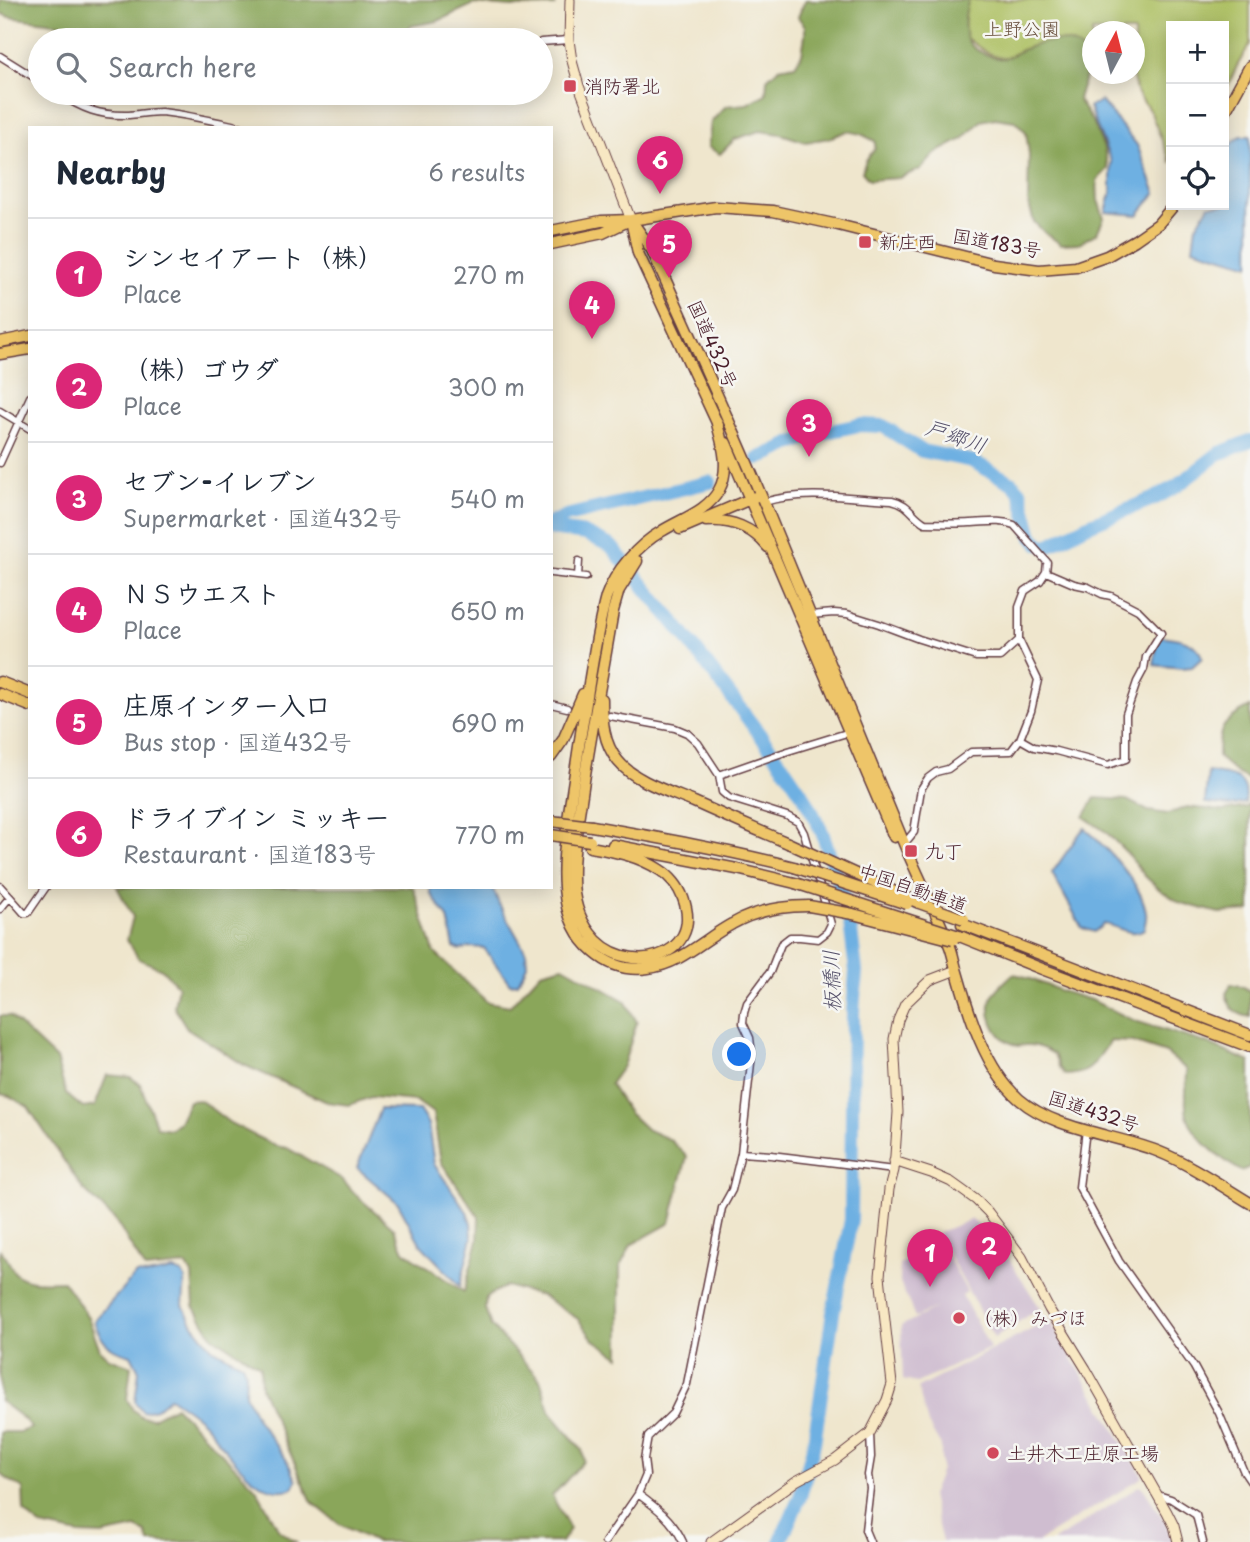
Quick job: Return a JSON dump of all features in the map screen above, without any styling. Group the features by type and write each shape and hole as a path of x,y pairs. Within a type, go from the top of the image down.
{"highway":[{"path":"1229,105 1250,66"},
{"name":"国道183号","path":"553,231 601,221 631,220 716,208 773,211 994,264 1039,270 1076,267 1107,256 1158,224 1170,210"},
{"name":"国道183号","path":"553,244 603,233 631,220"},
{"name":"国道432号","path":"631,220 638,253 716,420 756,498 774,555 896,844 956,970"},
{"name":"国道432号","path":"631,220 652,250 756,498 810,615 904,844 951,947 975,1028 1001,1079 1017,1098 1037,1112 1160,1152 1195,1169 1250,1203"},
{"path":"0,342 28,336"},
{"path":"0,354 28,349"},
{"path":"690,520 715,496 723,481 724,458 716,420"},
{"path":"553,841 590,844 630,856 662,871 681,892 686,905 687,919 679,941 662,955 650,958 637,959 613,953 594,940 577,909 573,854 590,740 603,608 634,559 656,535 690,520 756,498"},
{"path":"690,520 713,520 743,527 759,537 774,555"},
{"path":"553,754 563,740 597,671"},
{"path":"597,671 604,730 612,752 618,762 639,777 963,922"},
{"path":"597,671 576,761 563,864 567,908 572,923 588,947 611,963 638,969 651,968 678,959 751,914 781,907 809,906 962,940"},
{"path":"0,682 28,693"},
{"path":"0,694 28,705"},
{"name":"中国自動車道","path":"553,821 714,848 831,878 963,922 1250,1035"},
{"name":"中国自動車道","path":"553,835 590,844 672,855 795,883 962,940 1250,1047"}],"street":[{"path":"570,0 569,40 572,61 579,86 631,220"},
{"path":"553,41 569,40"},
{"path":"0,56 28,74"},
{"path":"79,105 101,114 187,114 237,126"},
{"path":"0,463 28,401"},
{"path":"0,411 28,428"},
{"path":"756,498 806,496 892,500 901,502 925,523 1010,523 1045,559 1046,572 1040,581 1025,592 1019,607 1019,640 1038,680 1031,711 1020,739 1011,751 971,752 948,769 936,772 928,778 921,789 914,832 904,844"},
{"path":"578,576 579,561"},
{"path":"1020,739 1034,747 1108,765 1126,760 1126,713 1144,669 1146,657 1161,633 1138,610 1111,596 1046,572"},
{"path":"553,573 586,577"},
{"path":"810,615 846,614 976,657 1000,657 1019,640"},
{"path":"553,704 567,708"},
{"path":"605,1542 638,1494 646,1475 644,1459 648,1437 673,1413 687,1384 722,1208 732,1190 741,1153 752,1054 750,1038 743,1023 747,1003 770,972 781,944 790,937 818,939 827,932 831,924 804,833 798,822 722,792 719,775 698,743 687,733 675,728 610,716"},
{"path":"719,775 850,732"},
{"path":"0,886 24,913 28,913 45,889"},
{"path":"0,909 10,897"},
{"path":"712,1542 796,1481 835,1460 870,1433 887,1401 892,1384 880,1276 898,1112 894,1039 905,1004 930,980 956,970"},
{"path":"1086,1130 1079,1187 1119,1261 1194,1367 1219,1413 1250,1481"},
{"path":"741,1153 894,1166 951,1182 976,1200 1022,1257 1049,1309 1158,1495 1174,1526 1178,1542"},
{"path":"870,1433 870,1488 865,1530 870,1542"},
{"path":"638,1494 659,1509 677,1529 683,1542"},
{"path":"1158,1495 1171,1499 1196,1515 1203,1542"}],"shaded area":[{"path":"972,1219 1000,1245 1040,1308 994,1338 937,1233"},
{"path":"936,1234 967,1292 962,1295 990,1348 917,1383 903,1380 901,1326 938,1307 915,1317 900,1282 899,1264 925,1253 919,1241"},
{"path":"1047,1316 1143,1477 1038,1542 942,1542 931,1496 941,1470 941,1446 928,1424 918,1388 1040,1325"},
{"path":"1141,1485 1166,1523 1173,1542 1053,1542"}],"green space":[{"path":"0,0 555,0 555,6 474,4 438,21 409,28 91,28 9,17 0,13"},
{"path":"805,0 969,0 965,20 966,37 971,45 984,53 1004,59 1029,47 1059,41 1068,42 1078,48 1082,52 1083,84 1078,100 1094,124 1104,148 1108,169 1097,180 1098,200 1104,218 1097,233 1079,243 1061,244 1034,222 1028,201 1029,154 1026,132 1015,121 995,118 981,121 963,139 936,153 921,169 899,178 869,180 862,172 866,160 875,149 875,141 847,131 806,142 760,131 735,139 720,154 708,147 711,122 726,106 747,104 766,94 767,79 779,68 795,65 802,54 805,35 805,26 798,17"},
{"name":"上野公園","path":"957,0 1250,0 1250,44 1229,83 1229,21 1166,21 1166,150 1151,113 1134,84 1145,84 1145,21 1082,21 1082,53 1058,57 998,57 984,51 964,36"},
{"path":"1250,707 1250,780 1236,773 1218,757 1219,738 1224,726 1234,716"},
{"path":"1095,798 1127,800 1148,811 1168,814 1187,807 1223,811 1247,807 1250,803 1250,911 1219,913 1181,903 1160,890 1106,832 1084,817"},
{"path":"118,889 414,889 434,952 487,1002 510,1006 541,972 563,966 625,1001 637,1022 623,1066 610,1084 629,1113 646,1129 669,1139 687,1156 670,1223 631,1245 620,1267 620,1357 593,1339 578,1319 542,1296 506,1286 486,1297 485,1309 491,1326 540,1379 551,1413 582,1450 584,1461 552,1496 570,1529 561,1542 375,1542 339,1524 312,1502 261,1388 260,1366 213,1337 194,1306 192,1274 186,1265 145,1269 115,1220 83,1189 28,1107 0,1094 0,1016 10,1016 56,1059 66,1094 83,1108 95,1106 107,1075 130,1077 140,1084 157,1127 170,1129 179,1122 189,1101 200,1100 230,1123 275,1146 287,1148 342,1179 358,1197 394,1228 404,1251 464,1292 478,1240 479,1217 441,1162 433,1113 416,1101 371,1097 349,1105 327,1102 244,1065 187,1028 174,1007 178,986 162,969 139,959 127,940 133,917"},
{"path":"1013,974 1091,1000 1135,1021 1206,1043 1250,1062 1250,1167 1241,1171 1233,1166 1209,1148 1196,1132 1186,1110 1187,1070 1166,1053 1133,1042 1111,1041 1088,1069 1065,1075 1054,1054 1037,1046 1018,1046 1000,1035 991,1016 991,1001 1000,986"},
{"path":"1231,984 1244,987 1250,992 1250,1017 1240,1014 1229,1004 1226,994"},
{"path":"0,1250 13,1270 22,1278 63,1281 88,1317 100,1350 109,1358 131,1366 127,1399 133,1410 142,1417 153,1418 175,1406 256,1488 279,1530 296,1542 149,1542 146,1533 136,1528 102,1535 79,1534 41,1526 33,1520 24,1511 23,1489 0,1474 0,1432 20,1432 31,1428 24,1419 0,1401"}],"water":[{"path":"1101,101 1137,145 1156,193 1138,215 1106,212 1111,193 1111,161 1089,107"},
{"path":"1241,136 1250,136 1250,265 1193,248 1196,226 1206,210 1229,210 1229,148"},
{"path":"1158,636 1191,643 1202,658 1192,667 1154,665"},
{"path":"1208,772 1230,776 1241,782 1246,794 1245,803 1229,806 1205,803"},
{"path":"1085,828 1131,878 1146,913 1144,929 1129,932 1104,924 1094,932 1082,928 1052,873"},
{"path":"430,889 493,889 526,952 527,965 518,983 510,984 484,948 470,947 460,950 454,947 448,918"},
{"path":"380,1109 419,1110 428,1124 434,1164 467,1212 471,1223 472,1238 460,1286 421,1245 398,1203 357,1168"},
{"path":"173,1270 182,1273 185,1279 183,1305 193,1325 212,1348 242,1364 246,1373 245,1394 257,1419 286,1459 297,1481 293,1488 279,1490 265,1487 253,1479 201,1420 174,1400 169,1398 156,1409 143,1412 135,1402 139,1371 131,1355 107,1344 94,1321 136,1274 147,1275"}],"waterway":[{"name":"戸郷川","path":"758,459 822,433 859,425 883,426 922,451 972,461 1012,483 1020,491 1032,536 1040,544 1048,546 1086,526 1155,498 1177,486 1218,454 1250,441"},
{"name":"戸郷川","path":"553,522 566,516 710,482"},
{"name":"板橋川","path":"553,529 586,534 611,546 686,637 805,798 822,832 849,914 856,971 853,1011 851,1220 833,1313 814,1443 800,1497 780,1542"}],"place":[{"name":"消防署北","path":"570,86"},
{"name":"ドライブイン ミッキー","path":"660,194"},
{"name":"新庄西","path":"865,242"},
{"name":"庄原インター入口","path":"669,278"},
{"name":"ＮＳウエスト","path":"592,339"},
{"name":"セブン-イレブン","path":"809,457"},
{"name":"九丁","path":"911,851"},
{"name":"（株）ゴウダ","path":"989,1280"},
{"name":"シンセイアート（株）","path":"930,1287"},
{"name":"（株）みづほ","path":"959,1318"},
{"name":"土井木工庄原工場","path":"993,1453"}]}
